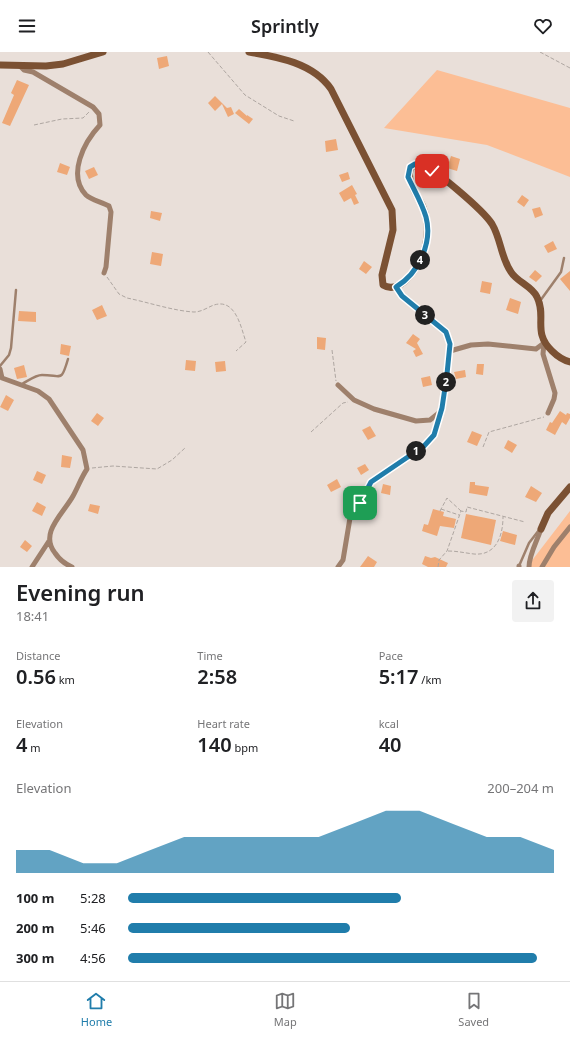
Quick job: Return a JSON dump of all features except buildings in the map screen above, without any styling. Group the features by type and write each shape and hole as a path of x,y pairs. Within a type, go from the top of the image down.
{"street":[{"path":"0,65 46,66 63,64 103,52"},
{"path":"249,52 300,65 317,75 330,89 392,210 393,230 381,281 386,287 396,287 410,276 415,269 426,243 428,233 426,217 408,177 410,167 420,163 432,171 488,219 492,224 509,270 537,296 539,302 541,331 544,343 543,354 555,392 548,414"},
{"path":"19,65 24,70 33,72 93,107 99,114 100,126 88,139 79,163 78,175 81,188 87,196 109,206 111,212 106,267 104,273"},
{"path":"338,567 343,560 350,518 371,482 424,446 434,435 444,400 450,351 449,336 402,296 396,287"},
{"path":"450,351 488,344 536,349 544,343"},
{"path":"544,343 557,356 570,362"},
{"path":"0,369 2,378 38,391 49,399 83,450 88,469 73,497 55,522 50,533 49,541 51,548 57,556 72,567"},
{"path":"338,385 354,400 374,409 416,421 430,420 440,412"},
{"path":"529,567 529,561 548,513 570,487"},
{"path":"542,567 554,547 570,527"},
{"path":"32,567 49,541"}],"lane":[{"path":"539,302 561,272 564,258"},
{"path":"0,366 9,355 11,348 16,290"},
{"path":"22,384 34,377 42,375 59,377 64,373 68,359"},
{"path":"519,567 529,543 541,529"}],"path":[{"path":"208,52 245,95 279,116 294,121"},
{"path":"540,52 570,68"},
{"path":"34,125 62,119 83,118 87,116 93,107"},
{"path":"104,273 119,294 127,298 195,312 215,304 223,304 231,308 236,313 246,342 236,351"},
{"path":"332,350 335,381 338,385"},
{"path":"311,432 342,403 354,400"},
{"path":"483,447 489,432 543,418 548,414"},
{"path":"88,469 113,466 157,469 172,460 185,448"},
{"path":"460,516 440,510 446,498 461,511 466,512 467,507 525,522"},
{"path":"438,567 440,560 447,551 461,511"},
{"path":"447,551 483,554 494,548 501,534 503,516"}],"shaded area":[{"path":"437,70 570,108 570,177 487,145 384,128"},
{"path":"570,511 570,567 527,567"}],"route":[{"path":"360,503 371,482 379,475 424,446 434,435 442,408 450,351 449,336 402,296 396,287 410,276 415,269 421,258 428,233 426,217 408,177 410,167 420,163 432,171"}]}
